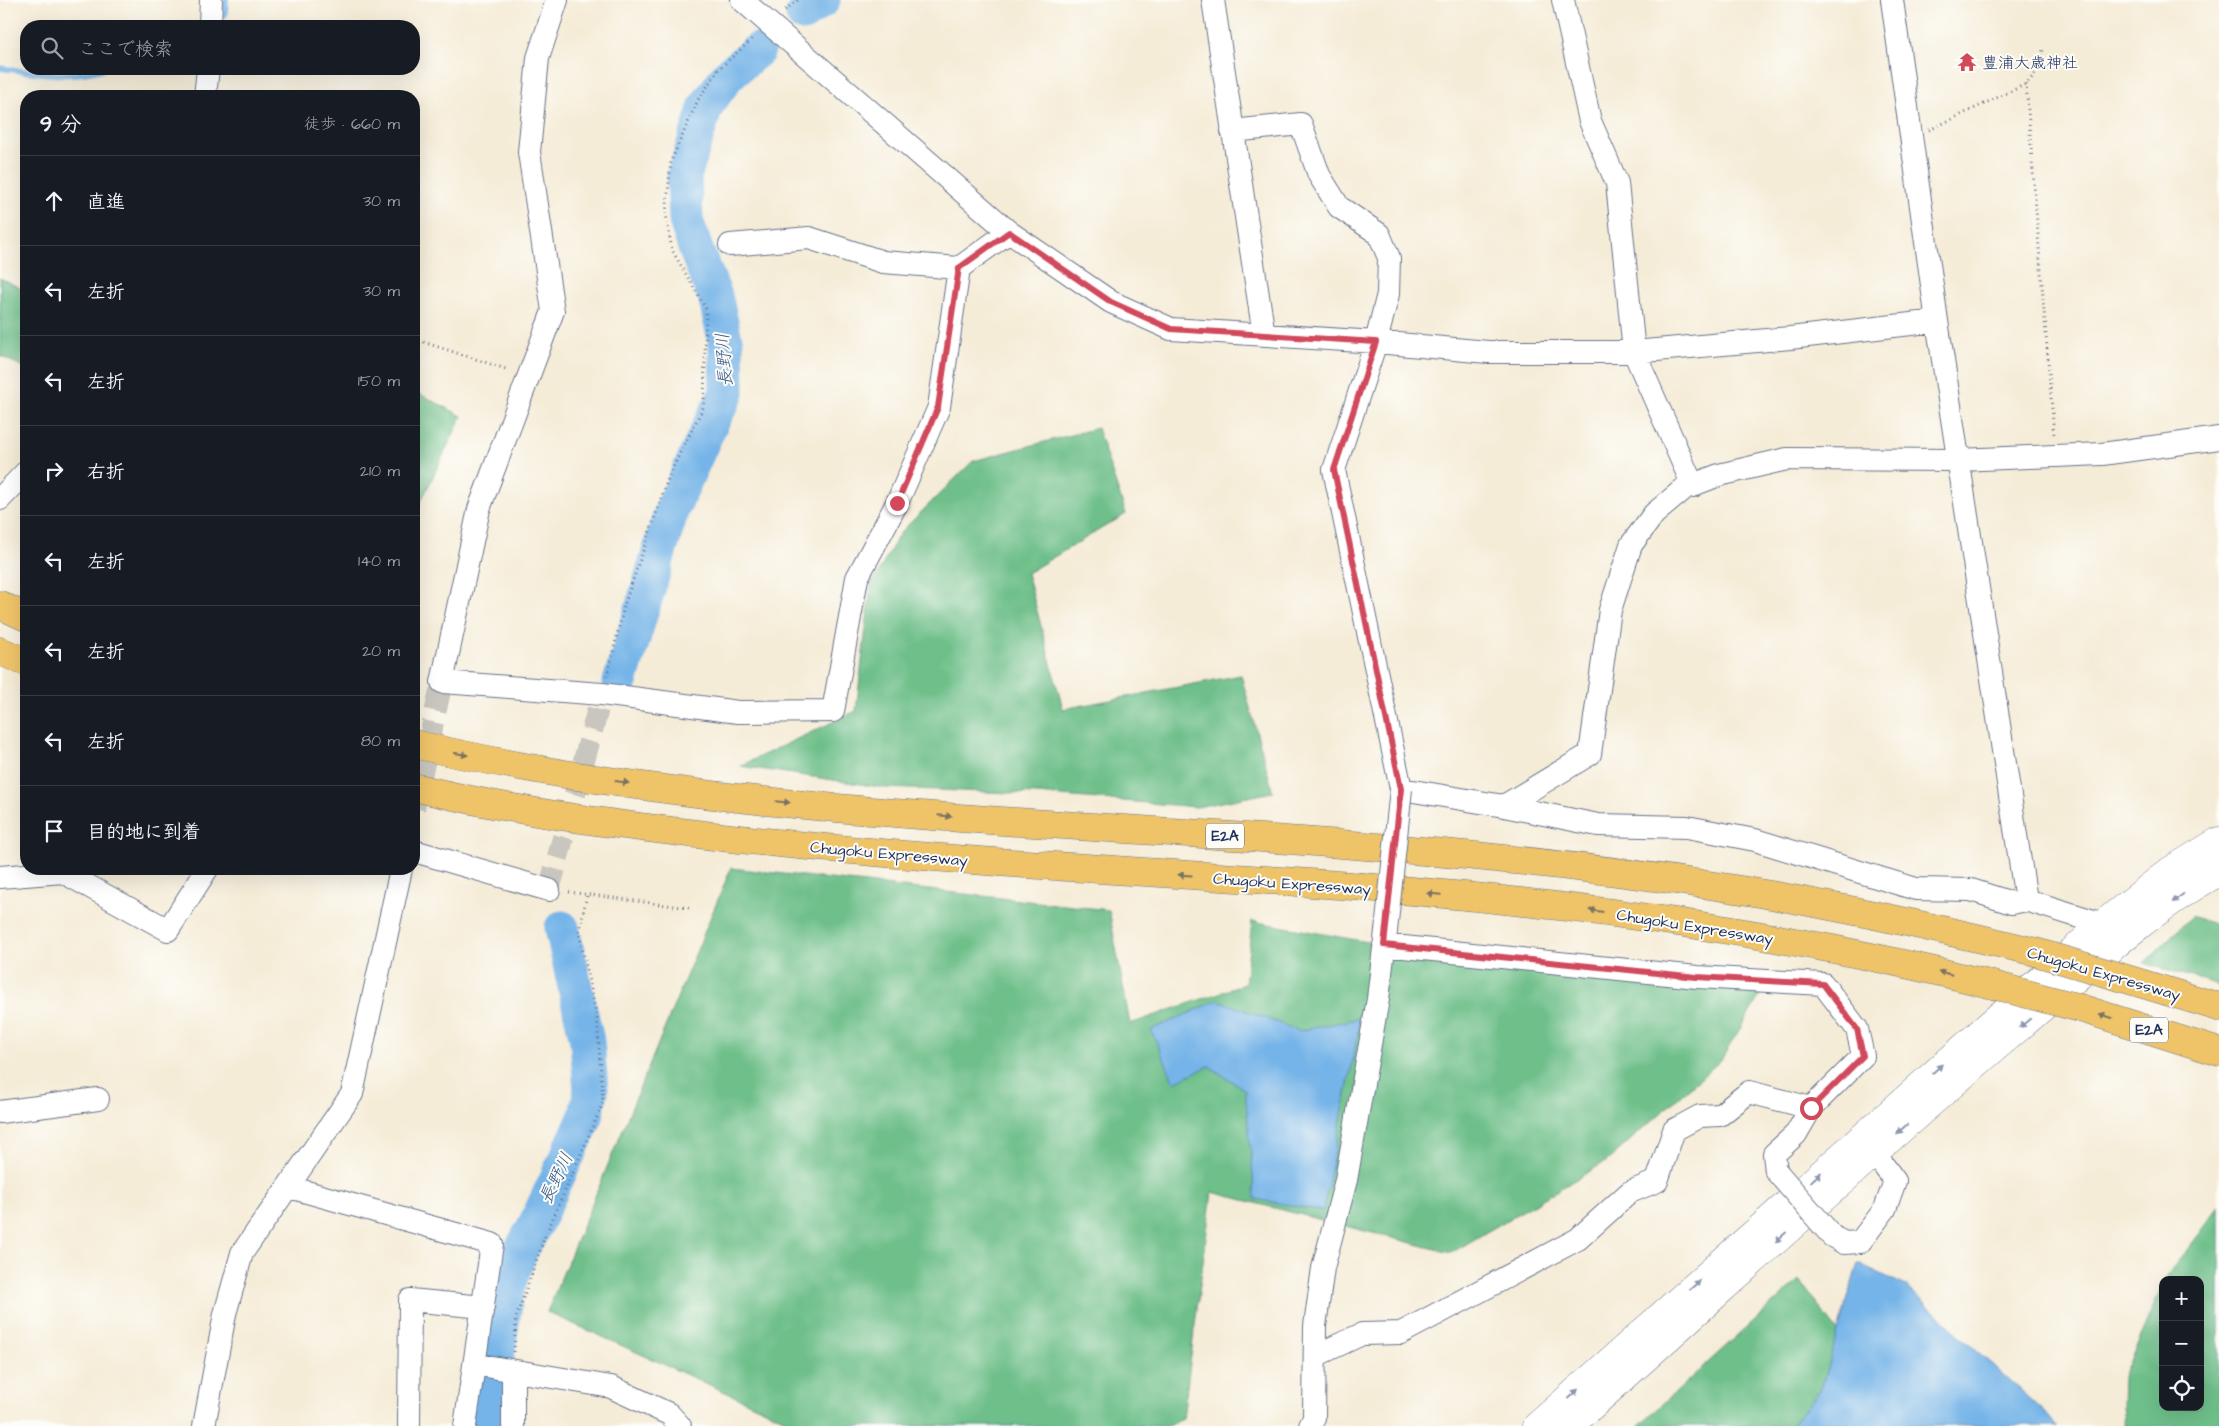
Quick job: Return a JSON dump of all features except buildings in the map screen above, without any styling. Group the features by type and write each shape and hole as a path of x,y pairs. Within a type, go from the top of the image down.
{"highway":[{"path":"0,605 20,613"},
{"path":"0,651 20,659"},
{"name":"Chugoku Expressway","path":"420,745 555,771 674,790 817,806 1303,841 1567,866 1704,884 1834,906 2032,951 2219,1007"},
{"name":"Chugoku Expressway","path":"420,788 553,814 670,831 813,847 991,862 1301,882 1564,906 1702,925 1829,948 1929,969 2080,1008 2219,1052"}],"street":[{"path":"210,20 211,0"},
{"path":"557,0 538,58 529,152 553,311 479,509 442,682 602,694 738,712 833,711 858,578 897,503 938,407 959,268"},
{"path":"742,0 1009,232 1111,302 1171,329 1376,342 1488,352 1634,352 1790,338 1937,321"},
{"path":"1213,0 1264,335"},
{"path":"1563,0 1590,121 1618,183 1634,352 1692,486"},
{"path":"1892,0 1937,321 2026,900"},
{"path":"206,90 207,75"},
{"path":"1232,131 1301,124 1319,175 1339,207 1379,234 1389,258 1388,294 1376,342 1334,470 1401,789 1378,999 1346,1180 1323,1268 1315,1326 1314,1418 1310,1426"},
{"path":"730,245 809,238 883,262 959,268 1009,232"},
{"path":"1504,806 1590,754 1610,610 1631,545 1654,514 1685,488 1719,475 1787,459 1959,460 2102,454 2219,438"},
{"path":"0,499 20,478"},
{"path":"1401,789 1504,806 1598,825 1687,827 1755,840 1916,889 1971,890 2012,903 2026,900 2103,924"},
{"path":"1537,1426 2103,924 2170,871 2219,841"},
{"path":"420,853 549,890"},
{"path":"1569,1426 1976,1064 2132,933 2193,886 2219,872"},
{"path":"0,877 25,875"},
{"path":"68,875 168,930 203,875"},
{"path":"204,1426 225,1314 242,1253 289,1188 352,1094 400,875"},
{"path":"1385,938 1697,977 1823,984 1857,1029 1863,1056 1811,1108 1796,1134 1774,1154 1776,1171 1832,1236 1844,1243 1860,1242 1885,1209 1895,1181 1875,1154"},
{"path":"1315,1356 1362,1334 1400,1333 1578,1238 1630,1192 1657,1181 1674,1130 1700,1116 1720,1115 1749,1092 1811,1108"},
{"path":"0,1112 98,1099"},
{"path":"289,1188 492,1244 465,1426"},
{"path":"409,1426 410,1300 483,1307"},
{"path":"474,1364 611,1387 667,1422"},
{"path":"513,1371 513,1426"}],"path":[{"path":"602,694 625,603 670,473 704,406 706,309 672,250 666,214 671,161 698,100 718,70 768,23"},
{"path":"1910,139 2026,84 2037,72 2043,50"},
{"path":"2026,84 2056,456"},
{"path":"420,341 529,376"},
{"path":"549,890 689,908"},
{"path":"513,1371 516,1318 544,1239 603,1103 597,1018 579,932 587,895"}],"green space":[{"path":"0,278 20,288 20,365 0,356"},
{"path":"420,394 462,416 420,504"},
{"path":"1097,428 1126,514 1027,573 1063,709 1241,675 1273,792 1197,807 1037,794 886,788 740,766 856,711 871,586 900,533 973,461"},
{"path":"731,868 1109,910 1130,1024 1245,984 1252,921 1384,945 1497,969 1627,978 1767,984 1721,1060 1607,1161 1451,1253 1212,1192 1183,1418 1168,1426 801,1426 547,1312"},
{"path":"2192,916 2219,926 2219,985 2144,963"},
{"path":"2219,1205 2219,1426 2125,1426 2122,1407 2123,1377 2159,1294 2159,1411 2204,1411 2204,1276 2168,1276"},
{"path":"1799,1280 1838,1332 1821,1389 1791,1426 1638,1426"}],"water":[{"path":"1218,1000 1299,1031 1361,1018 1323,1211 1255,1199 1245,1090 1209,1066 1174,1082 1151,1030"},
{"path":"1858,1263 1906,1286 2059,1426 1791,1426 1821,1389"}],"waterway":[{"path":"225,15 226,0"},
{"name":"長野川","path":"803,14 823,0"},
{"name":"長野川","path":"620,682 672,509 710,425 727,393 726,344 715,296 686,220 684,176 706,106 728,75 758,50"},
{"path":"0,68 20,71"},
{"name":"長野川","path":"486,1426 508,1285 520,1252 535,1225 586,1116 591,1090 587,1041 562,928"}],"tunnel":[{"path":"420,781 442,682"},
{"path":"549,890 602,694"}],"place":[{"name":"豊浦大歳神社","path":"1967,62"}],"route":[{"path":"897,503 938,407 959,268 1009,232 1111,302 1171,329 1376,342 1334,470 1401,789 1384,945 1697,977 1823,984 1857,1029 1863,1056 1811,1108"}]}
